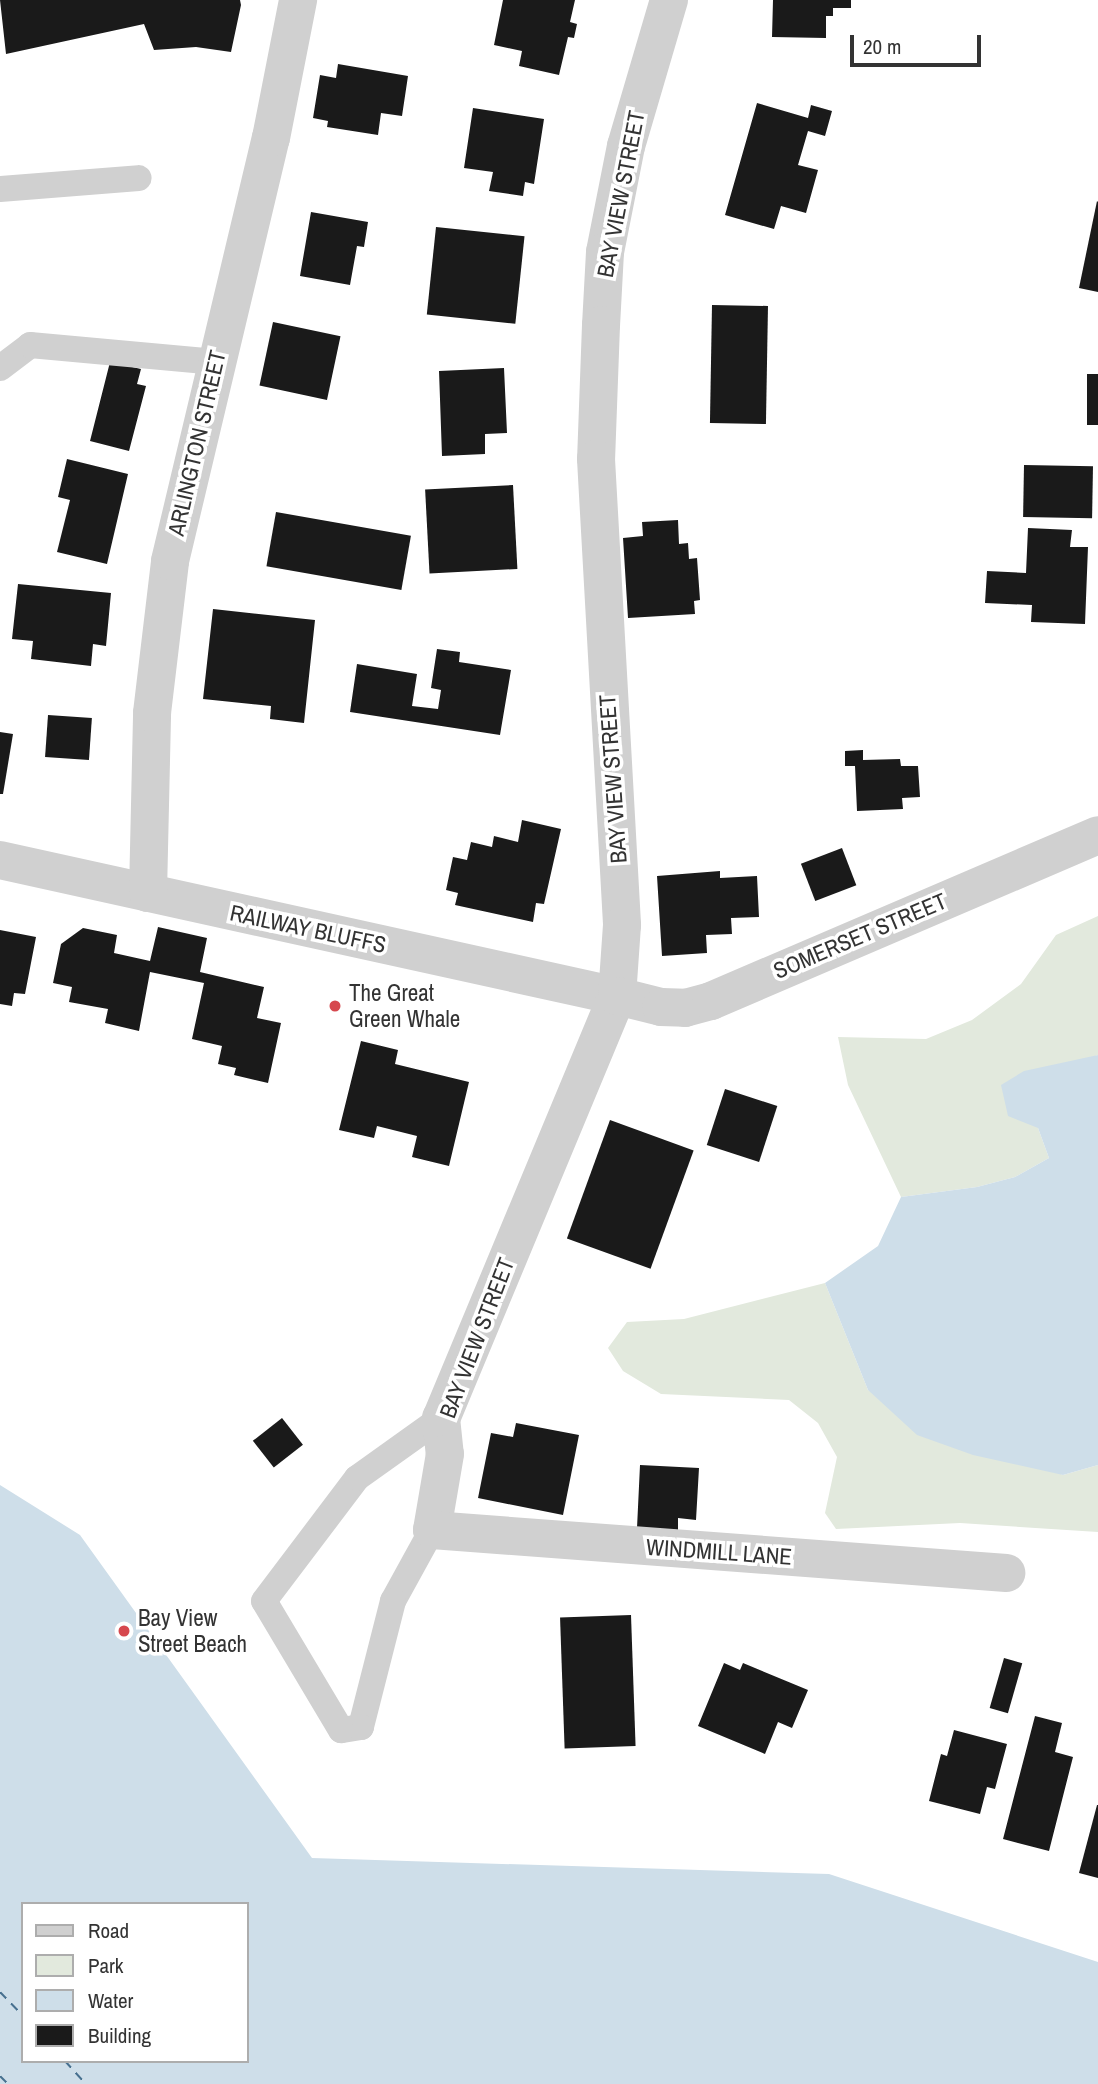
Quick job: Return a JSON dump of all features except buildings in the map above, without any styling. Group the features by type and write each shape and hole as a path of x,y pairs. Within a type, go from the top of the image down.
{"street":[{"name":"ARLINGTON STREET","path":"148,893 152,713 164,604 216,362 271,138 298,0"},
{"name":"BAY VIEW STREET","path":"432,1530 446,1454 440,1418 617,996 622,925 596,459 601,325 606,251 626,146 669,0"},
{"name":"SOMERSET STREET","path":"617,996 661,1007 685,1008 710,1001 1098,835"},
{"name":"RAILWAY BLUFFS","path":"0,860 617,996"},
{"name":"WINDMILL LANE","path":"432,1530 1006,1573"}],"lane":[{"path":"0,189 139,178"},
{"path":"0,368 30,345 216,362"},
{"path":"432,1530 393,1601 361,1727 341,1730 264,1601 357,1478 440,1418"}],"green space":[{"path":"1098,916 1098,1055 1084,1060 1038,1128 1049,1158 1015,1177 977,1187 901,1197 848,1085 838,1037 926,1039 972,1020 1021,984 1056,935"},
{"path":"825,1283 868,1390 1063,1475 1098,1465 1098,1532 960,1523 836,1529 825,1513 837,1457 818,1423 789,1400 661,1394 623,1371 608,1348 627,1322 684,1319"}],"water":[{"path":"1098,1055 1098,1465 1063,1475 973,1455 917,1435 868,1390 825,1283 878,1246 901,1197 977,1187 1015,1177 1049,1158 1038,1128 1008,1116 1001,1085 1024,1071"},
{"path":"0,1485 80,1535 312,1858 829,1874 1098,1962 1098,2084 0,2084"}],"ferry route":[{"path":"0,1992 21,2014"},
{"path":"67,2063 86,2084"},
{"path":"0,2076 8,2084"}],"place":[{"name":"The Great Green Whale","path":"335,1006"},
{"name":"Bay View Street Beach","path":"124,1631"}]}
